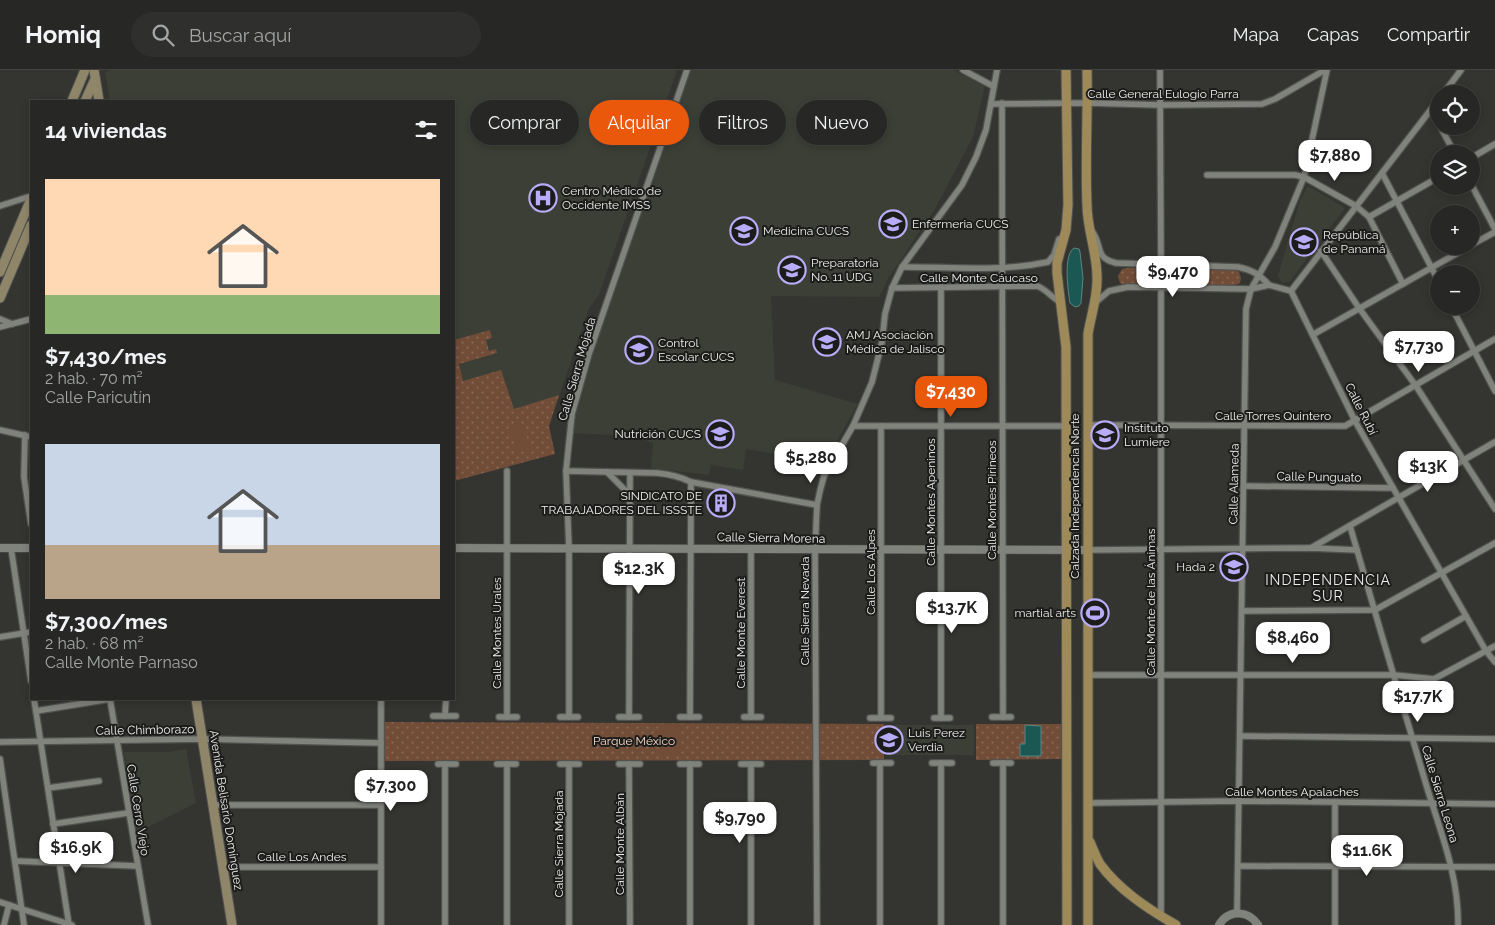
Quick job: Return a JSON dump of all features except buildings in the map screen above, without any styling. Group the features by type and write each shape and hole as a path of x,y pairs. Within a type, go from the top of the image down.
{"main road":[{"path":"72,100 85,70"},
{"name":"Calzada Independencia Norte","path":"1066,70 1068,206 1066,230 1057,263 1066,346 1068,925"},
{"name":"Calzada Independencia Norte","path":"1087,70 1086,205 1098,277 1088,334 1088,925"},
{"path":"85,100 96,73"},
{"path":"96,73 99,100"},
{"path":"0,272 30,200"},
{"path":"0,298 30,227"},
{"name":"Avenida Belisario Domínguez","path":"196,700 232,925"},
{"path":"1089,839 1099,862 1111,878 1126,891 1176,925"}],"street":[{"name":"Calle Sierra Mojada","path":"569,717 569,548 566,471 572,414 590,354 687,70"},
{"name":"Calle Sierra Nevada","path":"817,925 816,505 824,476 853,426 872,382 892,288 902,267 950,201 982,144 997,70"},
{"path":"1160,70 1161,264"},
{"name":"Calle General Eulogio Parra","path":"991,104 1088,103 1161,105 1269,102 1326,70"},
{"name":"Calle Alameda","path":"1237,913 1246,309 1251,289 1275,247 1304,177 1326,70"},
{"path":"1450,85 1462,70"},
{"path":"965,71 993,86"},
{"name":"Calle Montes Pirineos","path":"1002,103 1002,717"},
{"path":"1092,308 1098,299 1116,288 1251,289 1269,285 1291,291 1430,110"},
{"path":"1480,153 1495,144"},
{"path":"1382,173 1430,266"},
{"path":"1207,175 1285,174 1304,177 1356,206 1369,217 1403,284"},
{"path":"1369,217 1430,182"},
{"path":"1477,195 1495,231 1480,240"},
{"path":"0,206 30,198"},
{"path":"1089,227 1096,236 1101,255 1106,261 1116,263 1238,267 1250,269 1259,274 1269,285"},
{"name":"Calle Monte Cáucaso","path":"902,267 1024,267 1048,262 1054,254 1060,236 1066,230"},
{"path":"1321,251 1359,308 1416,386 1495,509"},
{"path":"1436,265 1454,255"},
{"path":"1314,334 1430,269"},
{"name":"Calle Monte Cáucaso","path":"892,288 1037,286 1044,289 1060,302"},
{"name":"Calle Montes Apeninos","path":"941,287 941,718"},
{"name":"Calle Monte de las Ánimas","path":"1161,288 1161,916"},
{"name":"Calle Rubí","path":"1291,291 1355,420 1486,651 1495,662"},
{"path":"1456,315 1495,391"},
{"path":"0,319 13,324"},
{"path":"0,328 30,319"},
{"name":"Calle Torres Quintero","path":"1088,425 1345,426 1495,339"},
{"path":"853,426 1067,426"},
{"name":"Calle Los Alpes","path":"880,718 881,426"},
{"path":"0,430 28,436 24,477 30,517"},
{"path":"1311,548 1495,442"},
{"name":"Calle Montes Urales","path":"507,471 507,717"},
{"path":"566,471 672,474 691,482 816,505"},
{"path":"607,472 629,494"},
{"path":"629,717 630,472"},
{"path":"690,717 691,482"},
{"name":"Calle Punguato","path":"1244,486 1393,488"},
{"name":"Calle Sierra Leona","path":"1350,526 1431,803 1452,866 1458,903 1458,925"},
{"path":"1242,611 1375,610 1495,543"},
{"path":"0,548 30,548"},
{"path":"11,548 30,667"},
{"name":"Calle Sierra Morena","path":"455,548 690,548 881,551 1088,550"},
{"path":"1088,550 1311,548 1357,550"},
{"name":"Calle Monte Everest","path":"751,549 751,717"},
{"path":"1424,640 1466,616"},
{"path":"0,637 30,632"},
{"path":"1088,675 1394,675 1434,679 1495,646"},
{"path":"0,902 70,925 39,741 34,700"},
{"path":"36,711 104,700"},
{"name":"Calle Cerro Viejo","path":"110,700 148,925"},
{"path":"381,700 381,925"},
{"path":"446,700 446,716"},
{"path":"433,716 456,716"},
{"path":"499,717 517,717"},
{"path":"560,717 578,717"},
{"path":"619,717 638,717"},
{"path":"680,717 699,717"},
{"path":"744,717 761,718"},
{"path":"992,717 1011,717"},
{"path":"870,718 891,718"},
{"path":"934,718 950,718"},
{"path":"1240,736 1495,739"},
{"name":"Calle Chimborazo","path":"0,742 203,739 381,743"},
{"path":"0,759 24,925"},
{"path":"873,763 891,763"},
{"path":"880,763 880,925"},
{"path":"932,763 952,763"},
{"path":"941,763 941,925"},
{"path":"993,763 1011,763"},
{"path":"1003,763 1003,925"},
{"path":"438,764 456,764"},
{"path":"446,764 446,925"},
{"path":"497,764 516,764"},
{"path":"507,764 507,925"},
{"path":"560,764 579,764"},
{"name":"Calle Sierra Mojada","path":"569,764 569,925"},
{"path":"618,764 640,764"},
{"name":"Calle Monte Albán","path":"629,764 630,925"},
{"path":"680,764 699,764"},
{"path":"690,764 690,925"},
{"path":"742,764 761,764"},
{"path":"751,764 751,925"},
{"path":"48,788 99,780"},
{"name":"Calle Montes Apalaches","path":"1088,804 1239,801 1495,804"},
{"path":"1335,802 1335,925"},
{"path":"213,805 381,804"},
{"path":"53,824 128,813"},
{"path":"15,861 138,866"},
{"path":"1238,866 1495,866"},
{"name":"Calle Los Andes","path":"223,867 381,867"},
{"path":"4,925 9,905"},
{"path":"1219,925 1225,917 1237,913 1250,916 1258,925"}],"shaded area":[{"name":"Centro Médico de Occidente IMSS","path":"111,70 677,70 667,100 589,100 589,145 651,145 599,295 589,308 549,426 555,454 455,481 455,100 110,100 105,72"},
{"path":"690,70 953,70 985,86 973,137 935,209 889,277 879,297 771,296 775,380 858,404 827,463 746,449 743,470 711,465 709,475 651,468 653,443 634,436 569,433 569,417 665,145 689,145 689,100 680,100"},
{"name":"República de Panamá","path":"1308,186 1345,208 1290,281 1282,283 1278,276 1300,200"},
{"path":"885,725 974,725 974,755 885,755"},
{"path":"186,749 196,803 138,832 124,752 168,752"}],"green space":[{"path":"1122,269 1234,269 1239,272 1241,278 1240,283 1233,286 1125,285 1120,283 1118,276"},
{"path":"490,330 492,338 486,340 489,351 496,349 497,353 459,364 463,381 501,370 514,409 559,395 549,426 555,454 455,481 455,340"},
{"path":"523,424 530,448 517,452 510,428"},
{"name":"Parque México","path":"385,722 884,724 884,760 384,761"},
{"path":"976,724 1062,724 1062,759 976,760"},
{"path":"658,725 679,725 679,740 658,740"},
{"path":"658,741 679,741 679,755 660,755"}],"water":[{"path":"1074,248 1079,249 1080,252 1083,278 1081,303 1075,307 1070,303 1067,274 1068,258"},
{"path":"1025,725 1041,726 1041,756 1020,756 1020,744 1025,744"}],"place":[{"name":"Centro Médico de Occidente IMSS","path":"543,198"},
{"name":"Enfermeria CUCS","path":"893,224"},
{"name":"Medicina CUCS","path":"744,231"},
{"name":"República de Panamá","path":"1304,242"},
{"name":"Preparatoria No. 11 UDG","path":"792,270"},
{"name":"AMJ Asociación Médica de Jalisco","path":"827,342"},
{"name":"Control Escolar CUCS","path":"639,350"},
{"name":"Nutrición CUCS","path":"720,434"},
{"name":"Instituto Lumiere","path":"1105,435"},
{"name":"SINDICATO DE TRABAJADORES DEL ISSSTE","path":"721,503"},
{"name":"Hada 2","path":"1234,567"},
{"name":"martial arts","path":"1095,613"},
{"name":"Luis Perez Verdia","path":"889,740"}],"district":[{"name":"INDEPENDENCIA SUR","path":"1328,588"}]}
